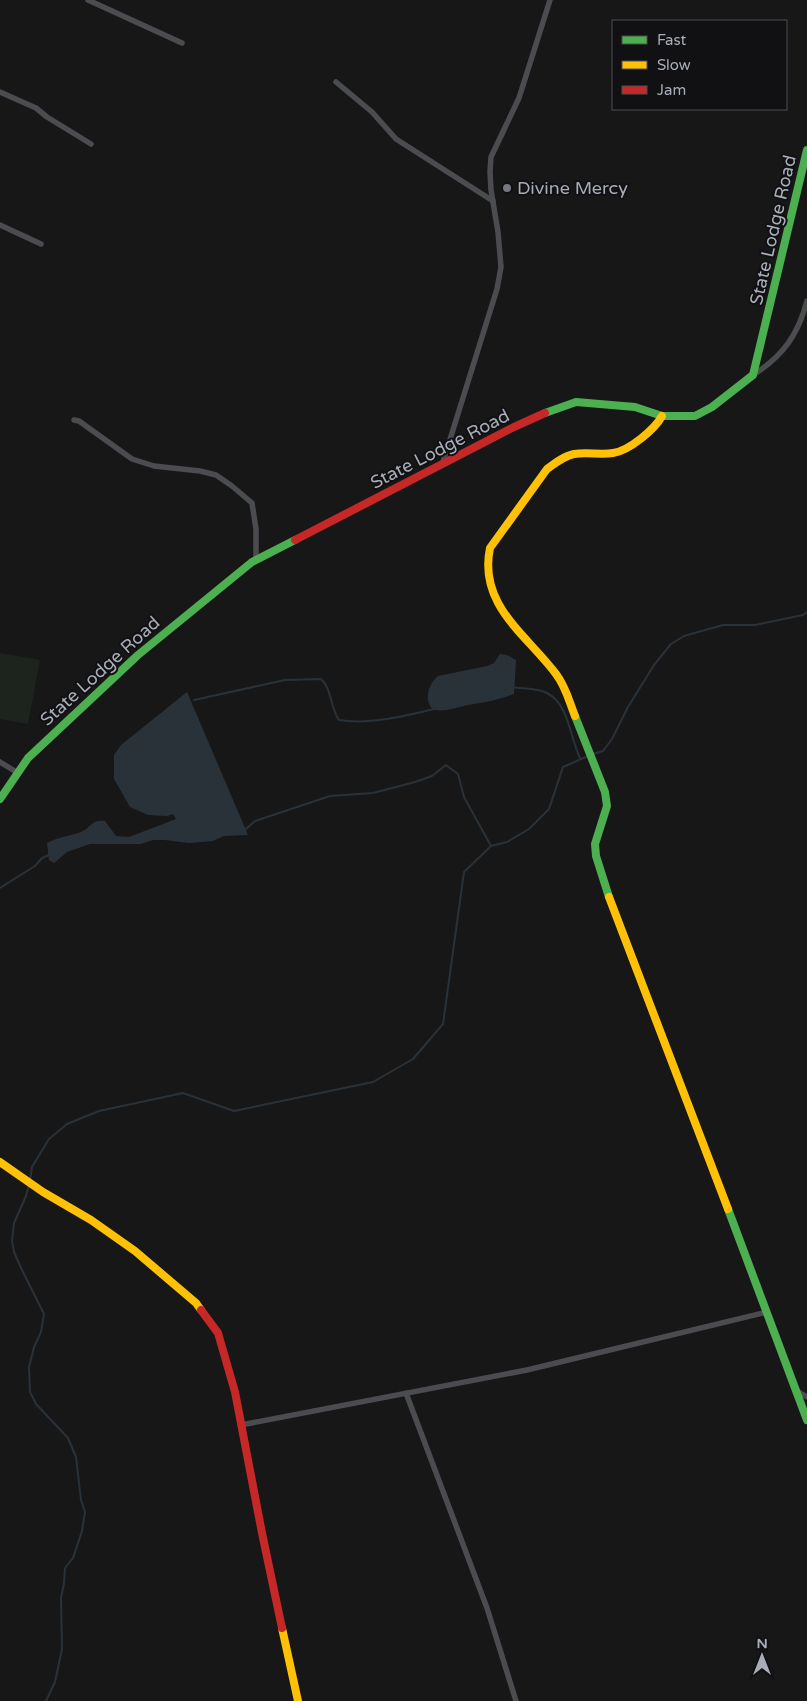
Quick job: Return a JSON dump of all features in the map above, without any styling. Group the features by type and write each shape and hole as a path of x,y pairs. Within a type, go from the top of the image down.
{"street":[{"path":"88,0 182,43"},
{"path":"442,465 497,289 501,267 490,172 491,157 519,98 550,0"},
{"path":"336,82 372,112 396,139 493,201"},
{"path":"0,92 36,108 47,117 91,144"},
{"name":"State Lodge Road","path":"0,799 28,758 63,724 138,655 209,595 256,560 514,427 553,409 576,402 635,407 662,416 695,416 712,407 752,375 807,150"},
{"path":"0,225 41,244"},
{"path":"752,375 781,354 797,330 807,301"},
{"path":"662,416 658,424 651,431 621,451 614,453 573,454 553,463 542,474 490,548 487,569 490,580 511,625 538,653 562,683 596,770 607,800 595,844 596,856 614,913 807,1420"},
{"path":"74,420 79,421 132,459 154,466 216,474 232,486 252,503 256,529 256,560"},
{"path":"0,762 18,773"},
{"path":"0,1162 33,1186 106,1230 177,1285 196,1302 218,1333 228,1364 242,1425 262,1533 298,1701"},
{"path":"242,1425 526,1370 767,1312"},
{"path":"797,1391 807,1397"},
{"path":"406,1393 486,1608 516,1701"}],"shaded area":[{"path":"0,653 40,660 28,724 0,719"},
{"path":"500,654 507,655 516,660 514,694 449,710 434,710 431,707 428,698 429,688 438,676 487,666 494,663"},
{"path":"187,692 248,835 224,836 213,841 189,843 153,840 141,844 90,844 67,852 54,863 49,860 47,843 81,832 97,821 105,821 116,836 129,837 176,819 173,814 167,816 148,815 130,807 114,779 114,755 121,745"}],"waterway":[{"path":"593,754 603,751 612,739 628,707 654,665 671,644 684,636 723,625 755,625 803,615 807,612"},
{"path":"194,700 285,680 321,679 325,683 339,720 374,721 434,709"},
{"path":"512,687 538,690 554,698 560,705 568,722 580,758"},
{"path":"246,829 255,821 330,796 373,793 415,782 432,776 446,765 458,774 464,797 491,846 507,842 529,829 549,809 563,767 588,756"},
{"path":"30,1180 32,1167 49,1139 67,1124 99,1111 183,1093 234,1111 373,1082 413,1059 443,1024 464,872 491,846"},
{"path":"0,888 49,855"},
{"path":"29,1185 14,1223 12,1241 14,1252 44,1314 41,1332 34,1347 29,1367 30,1392 36,1404 68,1438 76,1457 81,1500 85,1512 82,1531 73,1558 65,1568 61,1598 62,1649 55,1682 46,1701"}],"traffic: fast":[{"path":"545,413 576,402 635,407 662,416 695,416 712,407 753,375 807,150"},
{"path":"0,799 28,758 138,655 252,562 295,540"},
{"path":"575,716 605,792 607,806 595,844 596,856 609,897"},
{"path":"728,1209 807,1420"}],"traffic: slow":[{"path":"575,716 565,689 559,679 519,632 498,603 491,586 488,568 490,548 547,469 556,462 574,454 608,454 626,448 648,433 662,416"},
{"path":"609,897 728,1209"},
{"path":"0,1162 43,1192 91,1220 135,1251 196,1303 201,1310"},
{"path":"282,1628 298,1701"}],"traffic: jam":[{"path":"295,540 514,427 545,413"},
{"path":"201,1310 218,1333 235,1392 282,1628"}],"place":[{"name":"Divine Mercy","path":"507,188"}]}
